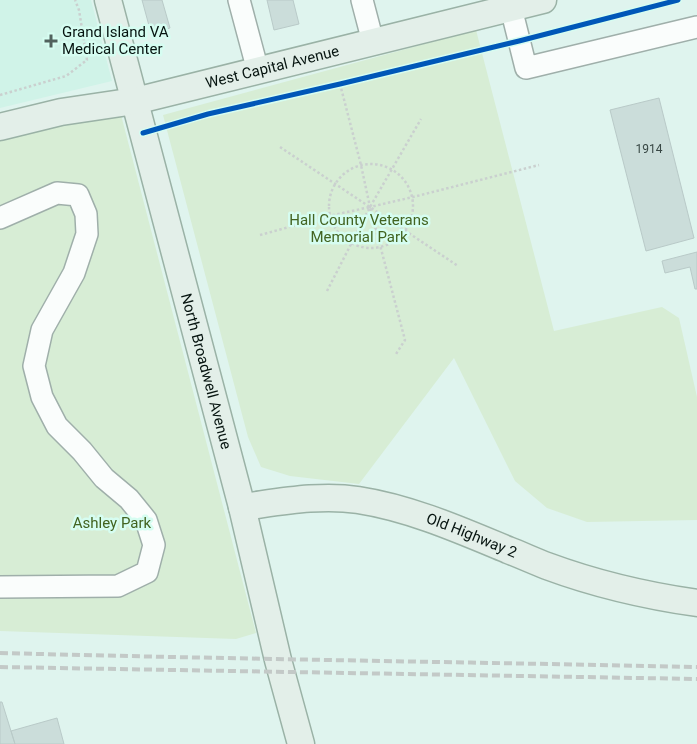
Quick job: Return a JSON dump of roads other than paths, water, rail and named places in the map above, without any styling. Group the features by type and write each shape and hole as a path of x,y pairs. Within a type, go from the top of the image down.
{"main road":[{"name":"North Broadwell Avenue","path":"108,0 242,507 278,660 301,744"},
{"name":"West Capital Avenue","path":"0,127 60,112 135,101 258,71 373,42 482,7 511,8 543,0"},
{"name":"Old Highway 2","path":"242,507 322,498 374,503 417,514 461,530 555,569 643,593 697,603"}],"street":[{"path":"239,0 258,71"},
{"path":"362,0 373,42"},
{"path":"511,8 526,68 697,27"},
{"path":"0,218 57,193 78,195 86,214 87,234 74,273 42,330 34,366 42,397 57,426 82,451 104,478 129,499 146,520 154,545 147,572 118,586 0,587"}],"railway":[{"path":"0,653 697,667"},
{"path":"0,667 697,679"}],"place":[{"name":"Grand Island VA Medical Center","path":"51,41"}],"park label":[{"name":"Hall County Veterans Memorial Park","path":"359,228"},
{"name":"Ashley Park","path":"112,523"}]}
